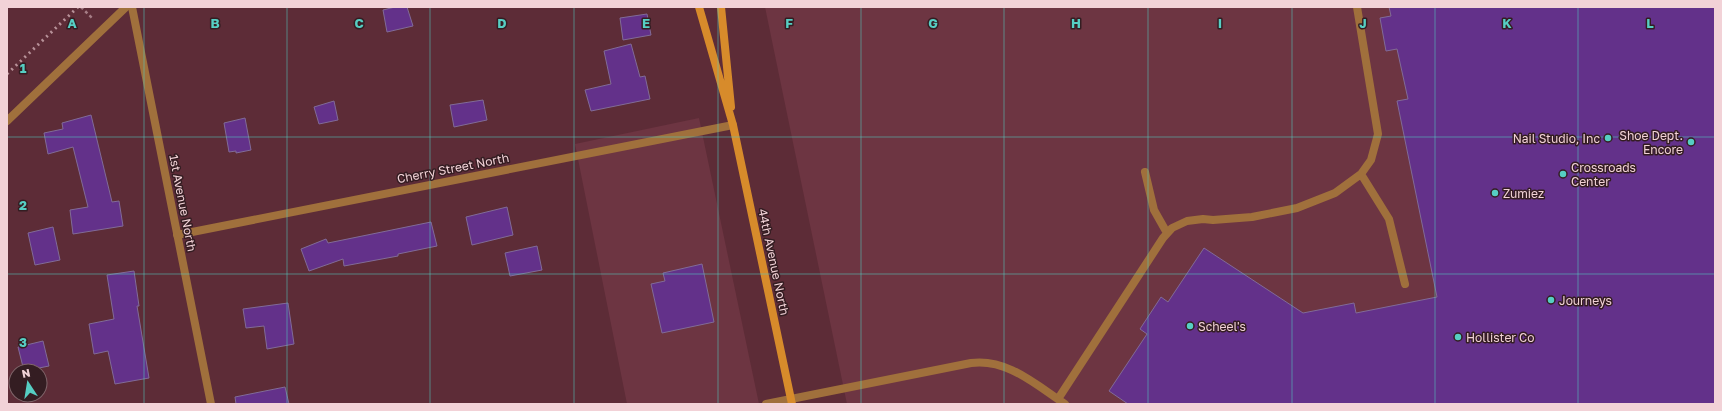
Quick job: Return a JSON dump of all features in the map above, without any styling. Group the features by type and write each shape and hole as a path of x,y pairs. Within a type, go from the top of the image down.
{"main road":[{"name":"44th Avenue North","path":"699,7 733,125 792,402"},
{"name":"44th Avenue North","path":"721,7 733,125"}],"street":[{"path":"7,121 126,7"},
{"name":"1st Avenue North","path":"132,7 211,404"},
{"path":"766,404 792,402 979,362 993,362 1011,369 1061,402 1167,233 1180,224 1196,220 1252,217 1297,208 1335,192 1361,174 1372,156 1378,134 1357,7"},
{"name":"Cherry Street North","path":"177,235 733,125"},
{"path":"1145,172 1154,210 1167,233"},
{"path":"1361,174 1389,219 1405,284"}],"path":[{"path":"81,7 103,29"}],"shaded area":[{"name":"Crossroads Center","path":"765,7 1715,7 1715,404 847,404"},
{"path":"699,118 759,404 627,404 575,144"}],"building":[{"path":"395,7 407,7 413,26 387,32 383,10"},
{"name":"Crossroads Center","path":"1389,7 1715,7 1715,404 1128,404 1109,391 1147,334 1140,329 1161,297 1168,302 1204,248 1303,313 1354,303 1356,313 1437,297 1397,101 1408,99 1397,49 1386,51 1380,18 1391,16"},
{"path":"647,14 651,35 623,40 620,18"},
{"path":"631,44 640,77 645,76 650,99 591,111 585,90 611,84 604,51"},
{"path":"483,100 487,120 454,127 450,105"},
{"path":"334,101 338,120 319,124 314,107"},
{"path":"91,115 112,202 119,201 123,226 73,234 70,210 88,207 73,147 48,154 44,133 63,129 62,123"},
{"path":"245,118 251,150 236,153 236,151 229,152 224,123"},
{"path":"507,207 513,235 472,245 466,217"},
{"path":"431,222 437,246 398,254 398,256 344,266 343,259 309,271 301,249 326,239 328,243"},
{"path":"53,227 60,260 35,265 28,233"},
{"path":"537,246 542,270 510,276 505,253"},
{"path":"702,264 714,322 662,333 651,284 665,281 663,273"},
{"path":"134,271 139,306 137,306 149,378 115,384 108,351 94,354 89,324 114,319 107,275"},
{"path":"288,303 294,344 267,349 264,326 246,328 243,309"},
{"path":"43,341 49,366 48,363 22,363 18,347"},
{"path":"285,387 289,404 236,404 235,397"}],"railway":[{"path":"7,74 78,7"}],"place":[{"name":"Nail Studio, Inc","path":"1608,138"},
{"name":"Shoe Dept. Encore","path":"1691,142"},
{"name":"Crossroads Center","path":"1563,174"},
{"name":"Zumiez","path":"1495,193"},
{"name":"Journeys","path":"1551,300"},
{"name":"Scheel's","path":"1190,326"},
{"name":"Hollister Co","path":"1458,337"}]}
